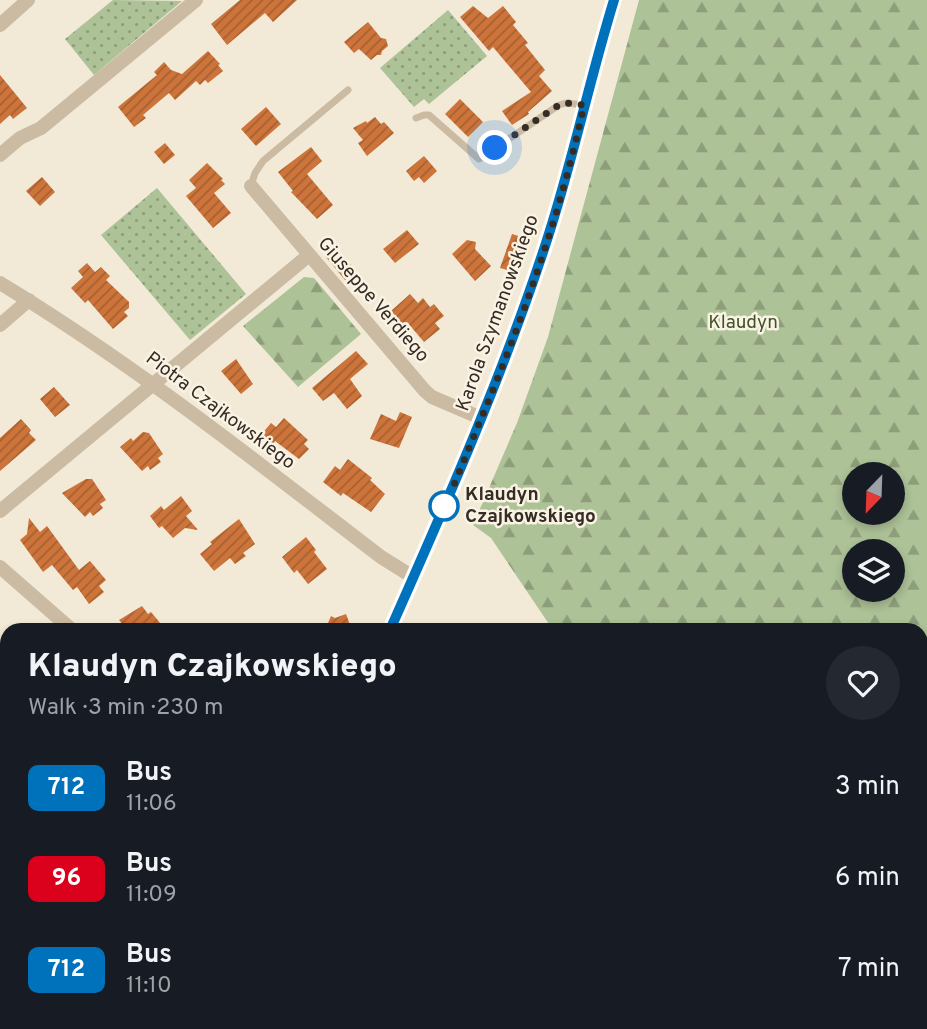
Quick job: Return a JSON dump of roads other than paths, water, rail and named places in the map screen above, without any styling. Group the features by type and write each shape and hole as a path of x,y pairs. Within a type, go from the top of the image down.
{"street":[{"path":"0,25 28,0"},
{"path":"0,155 20,138 41,128 196,0"},
{"name":"Karola Szymanowskiego","path":"393,623 505,363 572,157 584,105 615,0"},
{"name":"Giuseppe Verdiego","path":"251,187 425,391 432,397 481,418"},
{"path":"0,511 309,255"},
{"name":"Piotra Czajkowskiego","path":"0,283 152,384 381,557 413,577"},
{"path":"0,325 29,300"},
{"path":"0,567 64,623"}],"lane":[{"path":"251,187 255,173 263,162 348,90"},
{"path":"416,118 429,115 479,159 559,105 584,105"}],"place":[{"name":"Klaudyn Czajkowskiego","path":"444,506"}],"park label":[{"name":"Klaudyn","path":"743,323"}]}
